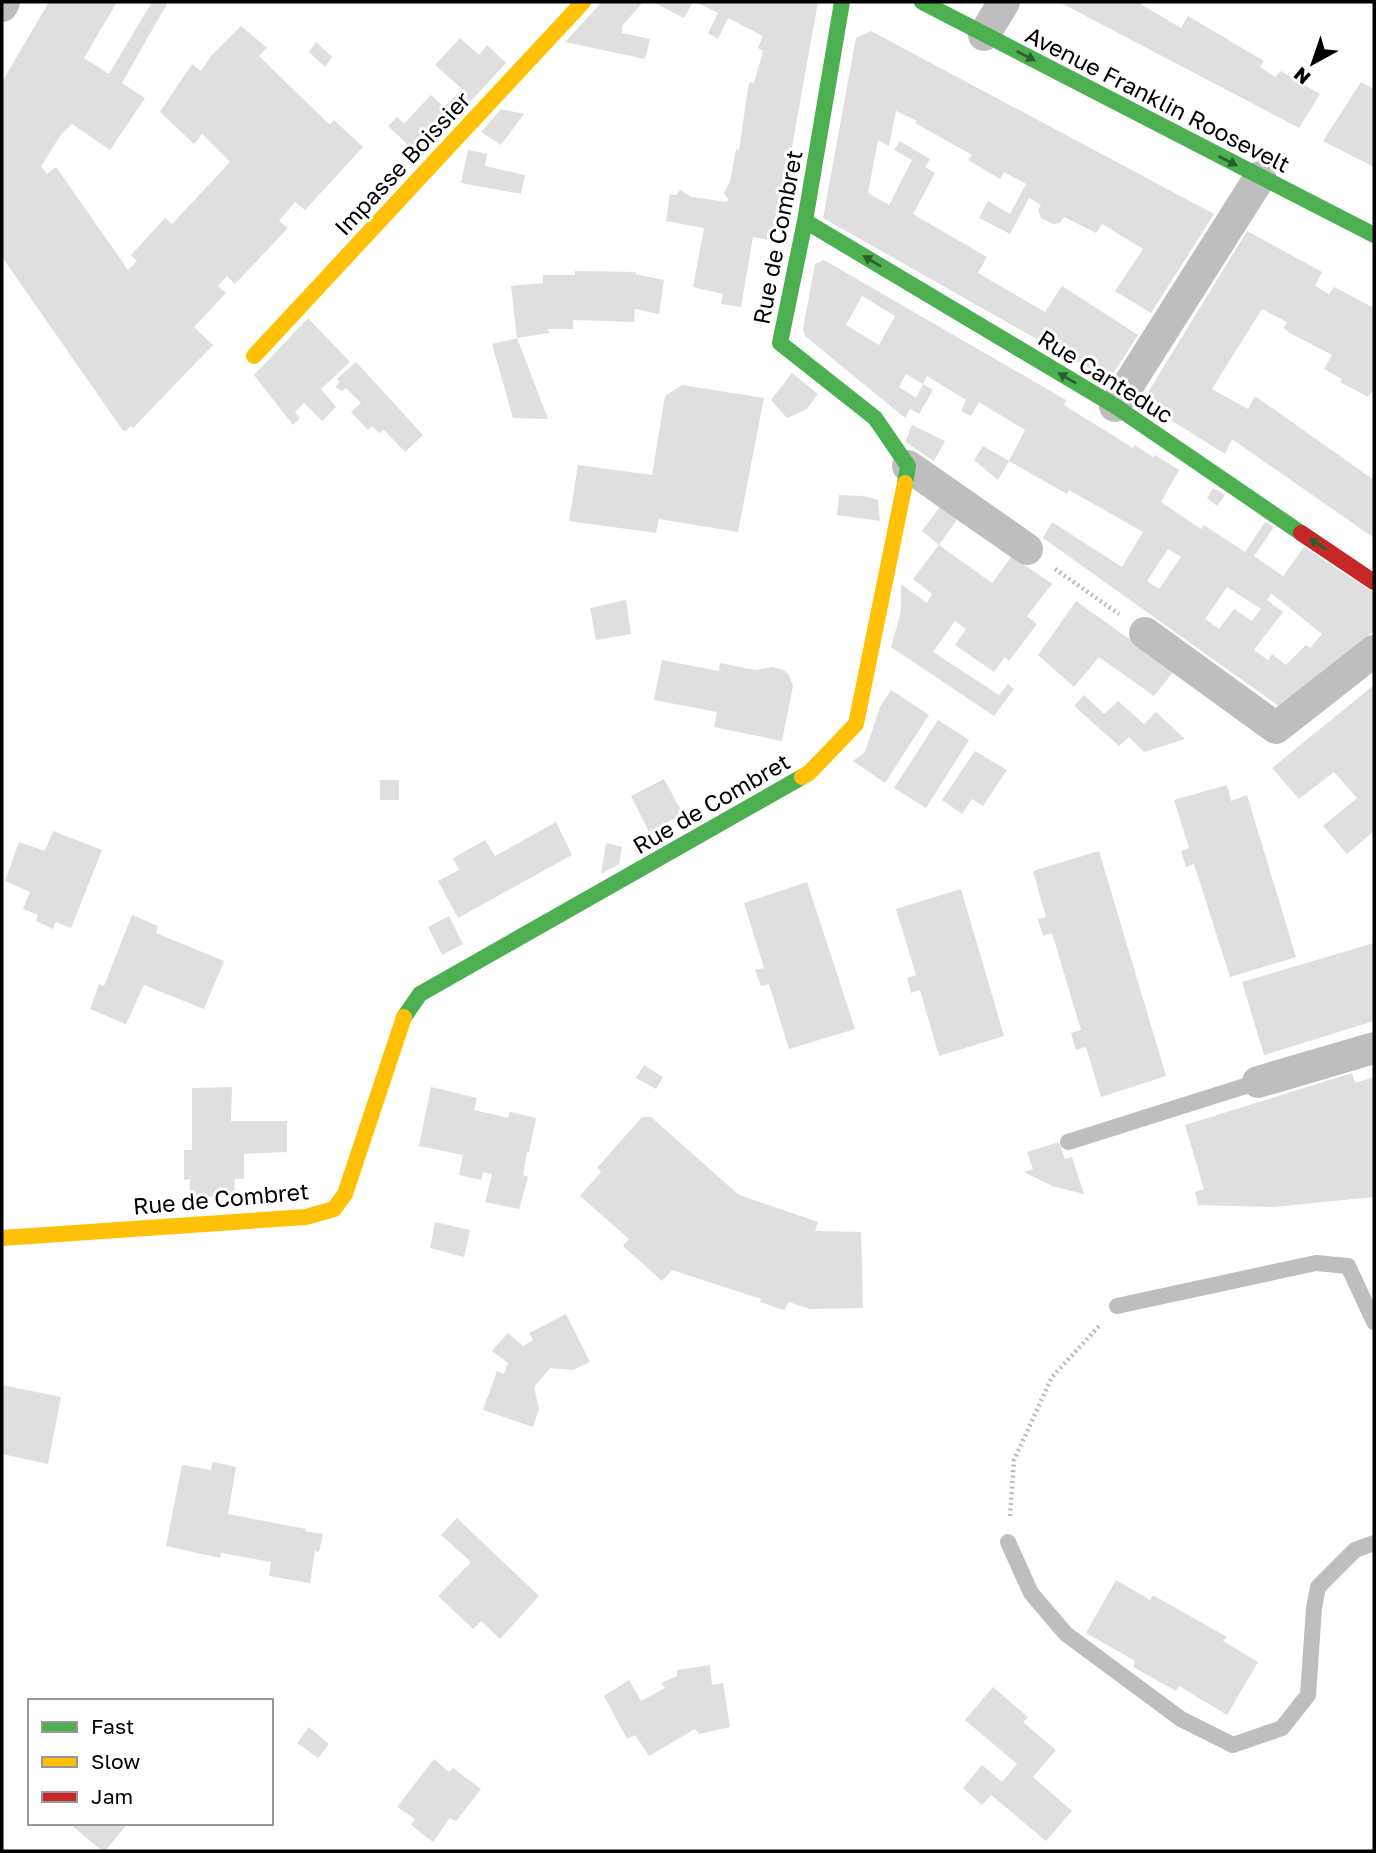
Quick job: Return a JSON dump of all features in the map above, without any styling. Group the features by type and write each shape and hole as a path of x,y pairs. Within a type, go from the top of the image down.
{"street":[{"name":"Impasse Boissier","path":"254,356 583,2"},
{"name":"Rue de Combret","path":"2,1238 306,1217 334,1209 345,1194 402,1020 420,994 809,773 856,724 908,466 875,418 780,343 805,221 842,2"},
{"name":"Avenue Franklin Roosevelt","path":"922,2 1374,235"},
{"path":"984,35 1004,2"},
{"path":"1115,407 1260,177"},
{"name":"Rue Canteduc","path":"805,221 1115,407 1374,582"},
{"path":"908,466 1027,549"},
{"path":"1145,633 1276,728 1374,651"},
{"path":"1258,1082 1374,1048"}],"lane":[{"path":"1068,1142 1258,1082"},
{"path":"1117,1306 1316,1263 1348,1266 1374,1322"},
{"path":"1007,1542 1031,1593 1066,1634 1181,1719 1233,1745 1282,1728 1308,1695 1318,1587 1355,1550 1374,1543"}],"path":[{"path":"1027,549 1145,633"},
{"path":"1007,1542 1014,1460 1052,1377 1117,1306"}],"building":[{"path":"49,2 117,2 84,58 109,74 152,2 168,2 122,83 145,98 110,150 72,124 60,136 41,166 47,174 56,167 128,270 137,261 131,255 165,218 172,224 230,162 202,134 194,144 160,112 192,64 201,71 211,56 241,26 267,48 259,56 330,125 334,120 363,147 305,210 295,202 279,221 288,228 235,284 227,276 218,286 226,293 194,327 213,345 133,428 131,426 124,432 2,257 2,82"},
{"path":"602,2 643,2 622,26 622,33 650,39 645,59 565,42"},
{"path":"653,2 693,2 684,18"},
{"path":"696,2 818,2 775,241 753,237 741,307 721,304 723,294 693,287 704,228 666,221 670,194 676,195 680,190 692,197 727,202 724,193 730,182 736,149 739,150 749,82 754,83 763,51 758,48 763,36 728,18 718,39 708,33 718,13"},
{"path":"1059,2 1137,2 1181,28 1188,16 1264,61 1260,67 1275,77 1281,71 1320,94 1299,128"},
{"path":"871,31 1214,214 1151,313 1115,291 1143,249 1102,224 1096,233 1064,217 1060,223 1053,224 1041,218 1038,210 1041,205 1029,198 1010,234 979,218 988,201 1010,214 1026,184 1004,172 1000,179 968,160 972,155 896,111 889,146 878,140 868,193 889,205 912,160 894,150 900,141 930,159 925,167 935,173 913,214 987,257 978,273 1045,312 1062,286 1138,335 1109,380 823,218 856,38"},
{"path":"460,38 479,55 487,45 506,63 420,156 388,126 397,117 404,124 431,95 444,107 462,89 435,65"},
{"path":"316,42 332,57 325,67 309,52"},
{"path":"1361,82 1374,89 1374,167 1323,141"},
{"path":"501,109 524,114 501,145 481,132"},
{"path":"468,150 487,154 485,166 525,175 521,194 461,183"},
{"path":"1247,231 1322,272 1315,286 1329,294 1334,287 1374,308 1374,393 1368,397 1340,382 1342,379 1324,369 1332,355 1290,333 1284,328 1287,322 1262,309 1212,389 1248,409 1255,396 1374,480 1374,538 1232,439 1225,454 1142,402"},
{"path":"824,260 1066,400 1064,405 1133,448 1135,445 1179,470 1161,502 1201,529 1204,525 1245,552 1265,522 1274,527 1254,556 1283,576 1304,547 1374,593 1374,631 1280,707 1043,538 1052,522 1122,567 1143,532 1069,490 1067,494 1009,461 1025,430 979,402 971,416 961,411 966,400 927,376 923,384 933,390 919,414 910,409 905,418 805,336 803,329 815,264","holes":["862,296 895,316 879,345 846,325","906,374 923,384 916,398 899,387","1168,549 1181,557 1159,589 1147,581","1227,587 1261,609 1252,621 1234,609 1219,629 1205,619","1271,593 1322,634 1310,648 1306,645 1286,665 1272,654 1268,660 1254,650 1283,612 1267,600"]},
{"path":"575,271 636,272 635,274 664,280 659,314 635,309 634,322 573,320 573,329 548,329 549,333 517,338 511,286 543,283 543,275 575,275"},
{"path":"308,318 350,362 321,389 336,407 322,421 304,403 295,412 300,418 293,425 254,375"},
{"path":"517,338 548,419 513,418 492,344"},
{"path":"356,362 423,435 405,452 384,430 379,433 372,426 368,430 351,412 361,403 346,388 342,391 335,387 340,382 337,379"},
{"path":"792,373 818,394 807,409 787,418 771,400"},
{"path":"682,385 764,398 738,532 659,519 656,533 569,521 578,465 652,475 665,396"},
{"path":"912,425 945,441 934,461 905,442"},
{"path":"983,446 1009,461 998,480 974,460"},
{"path":"1213,488 1225,495 1217,506 1207,498"},
{"path":"839,495 864,496 878,500 880,521 837,515"},
{"path":"941,505 959,517 939,545 922,531"},
{"path":"939,545 992,583 1012,556 1052,584 1027,616 1037,624 1009,661 1005,657 994,672 955,645 966,629 955,621 933,652 999,695 1008,684 1014,689 994,716 891,647 901,611 901,584 927,603 932,594 913,579"},
{"path":"626,600 631,634 596,640 590,608"},
{"path":"1076,601 1174,671 1154,696 1099,657 1074,687 1038,655"},
{"path":"662,660 719,671 720,663 755,670 773,667 784,670 793,686 782,741 714,727 717,712 654,700"},
{"path":"1374,685 1374,831 1347,854 1323,826 1357,798 1334,772 1299,799 1272,768"},
{"path":"891,690 929,715 885,783 853,761 865,752 880,707"},
{"path":"1084,695 1104,714 1118,701 1144,724 1156,712 1185,739 1144,752 1129,737 1119,746 1074,706"},
{"path":"938,720 969,740 926,808 894,788"},
{"path":"975,751 1007,770 983,806 972,799 962,814 942,800"},
{"path":"664,779 683,814 649,832 631,796"},
{"path":"380,780 399,780 399,800 380,800"},
{"path":"1227,785 1231,801 1247,795 1296,957 1230,977 1194,864 1186,867 1181,851 1189,848 1174,800"},
{"path":"556,822 572,855 458,918 438,881 459,870 453,858 485,840 495,856"},
{"path":"53,831 102,850 71,928 56,922 53,929 36,921 38,915 23,909 30,892 5,881 19,842 45,851"},
{"path":"606,843 622,847 619,864 601,874"},
{"path":"1099,851 1166,1076 1101,1097 1086,1047 1076,1050 1071,1033 1081,1030 1052,933 1043,936 1038,919 1046,917 1033,871"},
{"path":"807,882 855,1029 789,1049 769,984 761,986 755,970 764,968 744,903"},
{"path":"961,889 1004,1036 939,1056 920,990 911,993 907,978 916,975 896,909"},
{"path":"132,915 158,926 156,933 224,961 204,1009 144,985 126,1024 90,1009 99,984 104,986"},
{"path":"449,916 463,944 442,955 428,927"},
{"path":"1374,943 1374,1021 1264,1055 1242,982"},
{"path":"644,1065 663,1077 656,1089 636,1078"},
{"path":"1352,1073 1355,1083 1374,1077 1374,1197 1273,1207 1198,1205 1195,1192 1204,1189 1185,1125"},
{"path":"232,1087 231,1121 287,1121 287,1152 244,1154 244,1179 235,1179 234,1195 189,1199 190,1179 184,1180 184,1150 192,1150 192,1088"},
{"path":"431,1087 477,1098 474,1110 508,1118 510,1112 536,1118 523,1175 528,1177 519,1209 485,1202 492,1174 483,1172 481,1180 459,1175 463,1155 419,1146"},
{"path":"642,1117 651,1117 739,1195 818,1222 815,1231 861,1232 863,1308 809,1309 789,1302 784,1310 760,1302 761,1299 672,1270 662,1281 623,1246 629,1239 580,1196 601,1172 597,1168"},
{"path":"1059,1142 1065,1159 1072,1157 1084,1194 1052,1186 1024,1172 1033,1169 1027,1152"},
{"path":"435,1222 470,1230 464,1257 430,1248"},
{"path":"566,1314 590,1362 573,1370 550,1368 534,1387 539,1409 533,1427 483,1410 497,1371 504,1374 508,1363 492,1351 508,1333 523,1346 533,1340 529,1333"},
{"path":"2,1385 61,1397 48,1464 2,1454"},
{"path":"213,1462 236,1467 228,1514 323,1534 319,1552 315,1551 310,1583 269,1576 271,1562 221,1553 220,1558 166,1546 182,1465 211,1470"},
{"path":"457,1518 539,1596 500,1639 481,1621 473,1629 438,1596 471,1562 441,1535"},
{"path":"1116,1580 1150,1600 1153,1595 1227,1637 1223,1641 1258,1662 1227,1715 1179,1686 1176,1691 1133,1667 1135,1661 1086,1633"},
{"path":"710,1665 712,1685 723,1683 730,1727 699,1734 695,1729 649,1756 635,1735 627,1739 604,1696 629,1680 641,1701 665,1688 661,1683 677,1676 677,1670"},
{"path":"993,1687 1028,1717 1023,1722 1056,1750 1033,1777 1072,1811 1046,1841 991,1795 982,1805 963,1788 982,1765 1002,1782 1017,1764 965,1720"},
{"path":"309,1727 329,1744 318,1758 297,1743"},
{"path":"434,1759 449,1772 453,1768 481,1789 456,1821 450,1818 433,1842 411,1825 415,1819 397,1807"},
{"path":"71,1825 126,1825 105,1851"}],"traffic: fast":[{"path":"842,2 805,221 780,343 875,418 908,466 905,483"},
{"path":"922,2 1374,235"},
{"path":"805,221 1115,406 1301,533"},
{"path":"404,1017 420,994 802,777"}],"traffic: slow":[{"path":"254,356 583,2"},
{"path":"802,777 856,724 905,483"},
{"path":"2,1238 306,1217 334,1209 345,1194 404,1017"}],"traffic: jam":[{"path":"1301,533 1374,582"}]}
